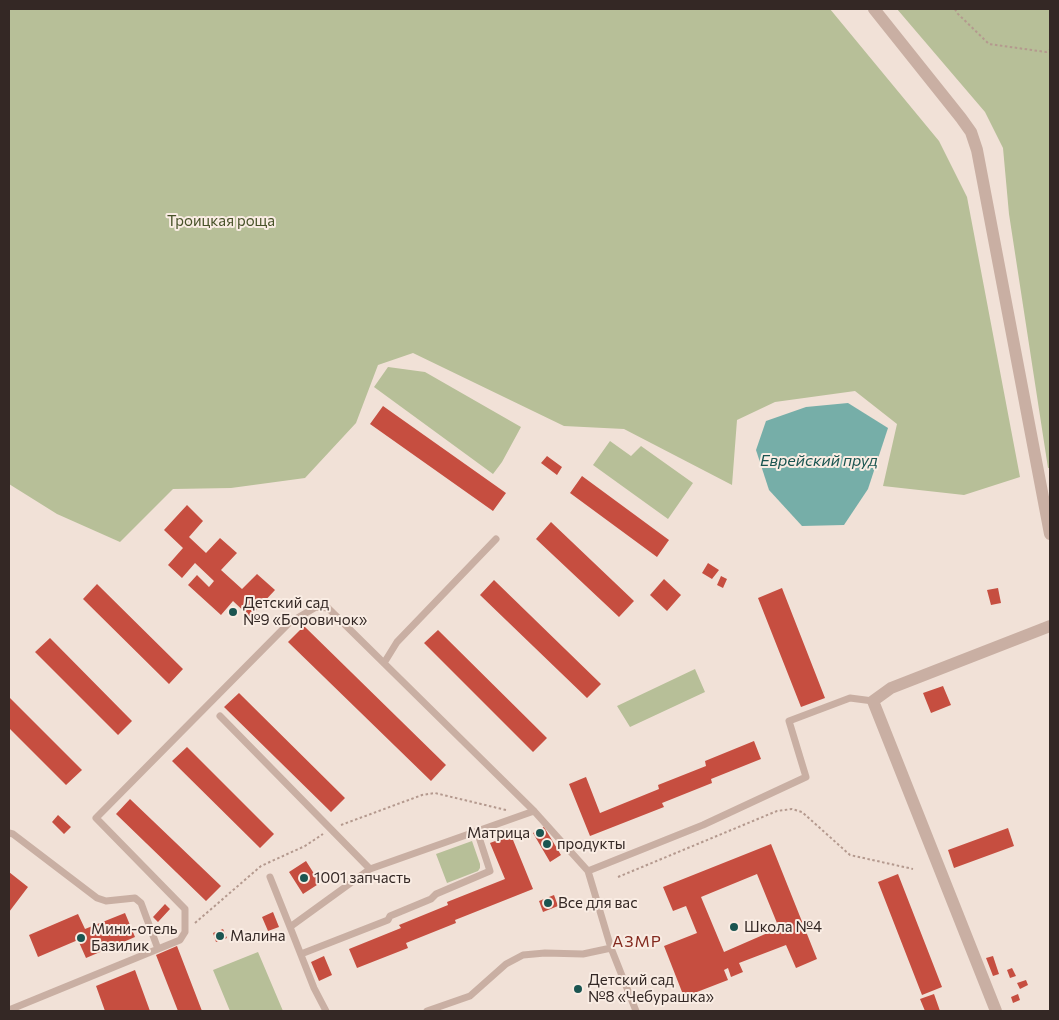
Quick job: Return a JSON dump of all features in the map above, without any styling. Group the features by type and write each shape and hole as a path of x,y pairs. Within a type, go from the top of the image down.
{"street":[{"path":"874,9 961,118 971,132 978,150 1046,484 1050,534"},
{"path":"996,1011 873,702 891,688 1050,626"}],"lane":[{"path":"384,663 397,642 496,539"},
{"path":"9,1010 180,940 185,932 185,909 96,818 289,623 316,606 328,608 534,811 588,871 611,948 636,1011"},
{"path":"588,871 703,825 806,777 789,720 850,698 873,702"},
{"path":"220,716 370,868"},
{"path":"290,927 370,868 534,811"},
{"path":"301,954 388,920 390,916 490,871 477,831"},
{"path":"9,833 13,834 97,898 106,901 135,898 141,903 158,948"},
{"path":"270,877 314,988 326,1011"},
{"path":"428,1011 470,996 506,964 523,955 545,953 583,954 611,948"}],"path":[{"path":"955,9 989,44 1046,52 1050,50"},
{"path":"185,932 262,866 305,846 331,828 422,795 435,793 523,815"},
{"path":"618,877 777,811 792,809 802,812 850,855 913,869"}],"green space":[{"name":"Троицкая роща","path":"9,9 830,9 939,141 967,197 1020,477 964,495 883,486 897,424 855,391 775,402 737,420 732,485 624,429 564,426 413,353 378,365 356,423 305,478 231,488 173,489 120,542 57,514 9,484"},
{"path":"897,9 1050,9 1050,468 1048,468 1009,214 1003,148 985,112"},
{"path":"388,367 425,372 521,427 502,462 493,474 374,387"},
{"path":"610,441 631,456 641,446 693,483 668,519 593,465"},
{"path":"695,669 705,692 630,727 617,706"},
{"path":"472,841 480,868 478,871 447,883 436,854"},
{"path":"258,952 283,1011 230,1011 213,970"}],"water":[{"name":"Еврейский пруд","path":"848,403 888,428 868,489 844,525 802,526 769,490 756,450 766,421 806,407"}],"building":[{"path":"383,406 506,493 493,511 370,424"},
{"path":"547,456 562,467 557,475 541,463"},
{"path":"582,476 669,540 657,557 570,493"},
{"path":"187,505 203,521 189,537 206,553 220,538 237,553 221,570 242,589 257,574 275,590 250,617 233,601 221,615 188,585 197,575 209,587 214,581 195,563 182,578 168,565 183,548 164,530"},
{"path":"551,522 634,601 619,617 536,539"},
{"path":"708,563 719,570 712,579 702,573"},
{"path":"721,576 727,579 723,588 717,585"},
{"path":"664,579 681,595 667,611 650,595"},
{"path":"494,580 601,684 587,698 480,595"},
{"path":"97,584 183,669 169,684 83,599"},
{"path":"782,588 825,698 801,707 758,598"},
{"path":"998,588 1001,603 991,605 987,590"},
{"path":"304,626 446,765 431,781 288,642"},
{"path":"438,630 547,738 533,752 424,643"},
{"path":"50,638 132,721 118,735 35,652"},
{"path":"943,686 951,705 931,713 923,693"},
{"path":"239,693 345,798 331,812 224,707"},
{"path":"9,697 82,770 66,785 9,728"},
{"path":"754,741 761,759 711,779 712,783 662,803 664,807 590,836 569,784 586,777 600,813 659,789 658,785 706,766 705,761"},
{"path":"187,747 274,834 260,848 172,761"},
{"path":"130,799 221,886 206,901 116,814"},
{"path":"58,815 71,827 64,834 52,822"},
{"name":"продукты","path":"544,827 561,855 550,862 533,833"},
{"path":"1008,828 1014,846 954,868 948,850"},
{"path":"511,835 533,889 455,920 456,923 406,943 408,948 357,968 349,949 401,928 399,925 448,905 447,902 505,879 490,843"},
{"path":"771,844 817,959 796,968 786,945 739,963 743,972 731,977 728,968 724,970 728,980 684,997 664,946 697,933 686,906 673,911 663,887","holes":["757,874 779,928 724,952 701,897"]},
{"name":"1001 запчасть","path":"306,861 320,883 303,894 289,872"},
{"path":"9,872 28,887 9,912"},
{"path":"898,874 942,987 922,995 878,882"},
{"name":"Все для вас","path":"554,895 558,906 543,912 539,901"},
{"path":"165,904 170,909 158,922 153,917"},
{"path":"273,912 279,927 268,931 262,917"},
{"path":"125,913 135,937 86,958 78,940 38,957 29,935 78,914 85,929"},
{"name":"Малина","path":"223,929 227,938 216,942 213,933"},
{"path":"177,946 202,1011 178,1011 156,955"},
{"path":"324,956 332,975 319,981 311,962"},
{"path":"993,956 999,974 993,976 986,958"},
{"path":"1012,968 1016,976 1010,978 1007,970"},
{"path":"135,970 150,1011 105,1011 96,986"},
{"path":"1026,980 1028,985 1020,989 1017,983"},
{"path":"934,994 940,1011 925,1011 920,999"},
{"path":"1018,994 1020,1000 1013,1003 1011,997"}],"place":[{"name":"Детский сад №9 «Боровичок»","path":"233,612"},
{"name":"Матрица","path":"540,833"},
{"name":"продукты","path":"547,844"},
{"name":"1001 запчасть","path":"304,878"},
{"name":"Все для вас","path":"548,903"},
{"name":"Школа №4","path":"734,927"},
{"name":"Малина","path":"220,936"},
{"name":"Мини-отель Базилик","path":"81,938"},
{"name":"Детский сад №8 «Чебурашка»","path":"578,989"}],"district":[{"name":"АЗМР","path":"637,942"}]}
